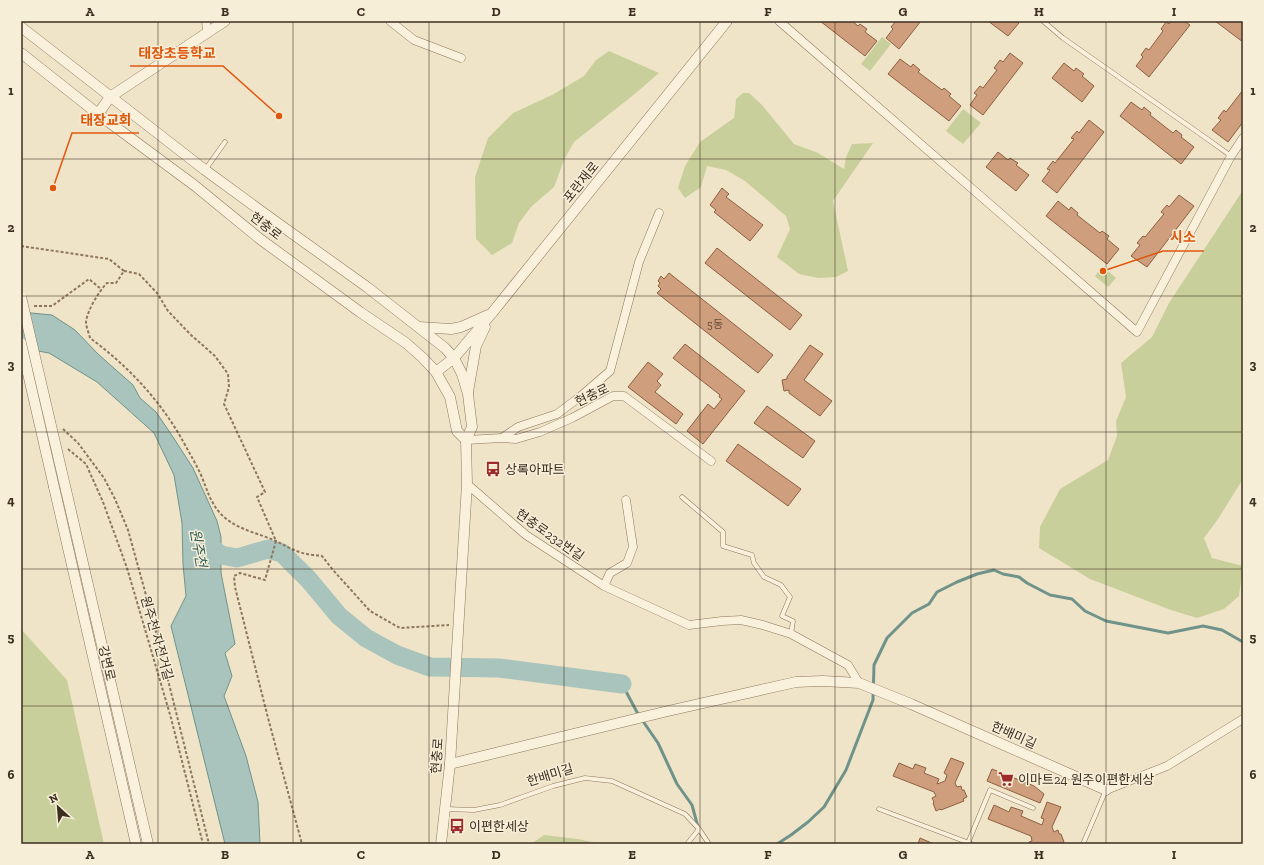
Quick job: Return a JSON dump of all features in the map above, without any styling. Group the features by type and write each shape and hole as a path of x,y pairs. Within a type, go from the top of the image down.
{"street":[{"path":"206,21 207,32"},
{"path":"98,114 110,97 225,21"},
{"path":"390,21 414,40 461,58"},
{"name":"포란재로","path":"436,372 454,358 492,313 727,21"},
{"path":"779,21 1137,332 1231,156 1243,138"},
{"name":"현충로","path":"21,27 205,170 367,287 445,348 454,358 462,374 468,394 472,427 466,440 467,484 450,764 441,844"},
{"name":"현충로","path":"21,53 52,76 98,114 194,184 260,239 360,312 406,343 436,372 450,397 457,431 466,440 502,438 516,439 540,432 572,418 613,396 624,396 711,461"},
{"path":"21,57 52,76"},
{"path":"194,184 205,170"},
{"path":"502,438 518,427 557,414 610,371 639,262 659,213"},
{"name":"강변로","path":"21,297 148,844"},
{"path":"419,327 451,329 461,327 492,313"},
{"path":"468,394 476,346 492,313"},
{"name":"강변로","path":"21,342 136,844"},
{"name":"현충로232번길","path":"467,484 526,535 604,586 689,625 741,620 791,634 848,665 861,684"},
{"path":"604,586 610,573 627,563 633,547 626,500"},
{"path":"450,764 668,711 796,682 824,681 861,684"},
{"name":"한배미길","path":"861,684 911,704 1106,790"},
{"path":"1106,790 1167,766 1243,719"}],"lane":[{"path":"1043,21 1063,38 1231,156"},
{"path":"205,170 225,142"},
{"path":"682,497 723,532 723,546 752,556 754,564 764,576 782,585 790,597 782,616 793,621 791,634"},
{"name":"한배미길","path":"445,809 480,809 500,804 553,786 585,778 612,781 685,814 699,829 709,844"},
{"path":"879,808 970,843 990,790 1033,808"},
{"path":"1083,844 1106,790"},
{"path":"687,844 699,829"}],"path":[{"path":"21,246 109,259 124,271 139,274 157,293 168,312 191,335 216,356 228,374 229,387 224,404 265,492 257,497 276,541 265,580 240,573 234,576 235,587 302,844"},
{"path":"124,271 116,283 107,283 101,289 90,310 86,323 90,338 112,355 146,388 165,412 184,442 201,476 210,500 220,514 236,525 295,550 307,554 322,556 370,611 400,628 458,629"},
{"path":"32,306 52,306 89,279 101,289"},
{"path":"63,429 78,443 104,478 128,530 154,624 209,844"},
{"name":"원주천 자전거길","path":"68,449 86,464 103,502 128,568 203,844"}],"green space":[{"path":"882,37 891,44 870,71 861,64"},
{"path":"609,51 659,73 574,142 564,160 554,187 531,207 519,223 512,243 492,255 476,239 475,177 488,138 513,113 552,95 584,76 596,60"},
{"path":"743,93 749,93 762,105 794,144 818,153 844,169 846,157 852,144 873,143 833,201 848,271 836,277 818,278 799,274 777,257 790,229 786,216 745,181 726,170 707,166 701,187 685,198 678,188 685,166 700,142 734,118 736,99"},
{"path":"963,109 981,123 963,144 946,131"},
{"path":"1243,190 1243,479 1218,519 1204,538 1212,558 1243,566 1239,596 1224,609 1197,618 1171,610 1090,579 1039,548 1040,527 1060,489 1108,460 1117,436 1116,421 1126,397 1121,363 1152,337 1169,303"},
{"path":"1103,266 1116,278 1108,287 1095,276"},
{"path":"21,629 67,680 104,844 21,844"},
{"path":"544,835 578,839 601,844 531,844"}],"water":[{"name":"원주천","path":"21,312 52,315 75,330 98,354 133,385 140,398 156,412 193,468 217,521 221,537 221,573 235,644 225,653 232,676 224,696 246,756 258,802 260,844 225,844 171,626 186,596 183,564 182,523 174,475 154,433 97,382 49,353 21,348"}],"building":[{"path":"820,21 852,21 858,26 860,24 867,29 865,32 877,41 865,56"},
{"path":"896,21 921,21 899,49 886,38 893,29 891,27"},
{"path":"988,21 1016,21 1019,23 1008,36"},
{"path":"1171,21 1184,21 1190,25 1149,77 1136,66 1143,57 1141,55 1146,48 1149,50 1163,31 1161,29 1166,22 1169,24"},
{"path":"1215,21 1243,21 1243,42"},
{"path":"1010,53 1023,63 983,115 970,105 977,95 974,93 980,86 983,88 997,70 994,68 1000,60 1003,62"},
{"path":"900,59 911,67 913,64 920,70 918,72 942,90 944,88 951,94 949,96 961,106 949,121 888,74"},
{"path":"1064,63 1074,71 1076,68 1084,74 1082,76 1094,86 1082,102 1052,78"},
{"path":"1243,90 1243,122 1228,142 1212,130 1221,120 1218,118 1224,110 1226,112"},
{"path":"1131,102 1142,110 1144,107 1151,113 1150,115 1173,133 1176,130 1182,135 1181,137 1194,147 1181,164 1120,116"},
{"path":"1089,120 1104,132 1057,193 1042,181 1050,170 1047,169 1053,161 1055,163 1074,139 1071,138 1077,131 1079,133"},
{"path":"998,152 1008,160 1010,158 1018,163 1016,165 1029,175 1016,191 986,167"},
{"path":"722,188 729,194 726,197 763,225 750,241 714,212 716,210 710,205"},
{"path":"1179,195 1194,206 1147,267 1131,256 1140,245 1137,243 1143,236 1145,237 1164,214 1161,212 1167,205 1169,207"},
{"path":"1058,201 1069,210 1071,207 1078,213 1077,215 1100,233 1102,231 1109,236 1107,239 1119,249 1107,264 1046,216"},
{"path":"717,248 802,315 790,330 705,263"},
{"path":"669,273 773,355 758,373 657,293 661,289 658,286 660,283 658,281 661,276 664,279"},
{"path":"685,344 745,391 703,444 687,431 708,404 714,409 722,399 719,397 720,395 673,358"},
{"path":"810,345 823,354 804,380 832,401 820,416 789,393 789,390 784,391 782,380 787,379"},
{"path":"648,362 663,374 657,381 661,385 655,392 683,414 676,424 628,387"},
{"path":"767,406 815,441 803,458 754,423"},
{"path":"738,444 801,489 788,506 726,461"},
{"path":"951,758 964,763 955,783 957,787 961,786 967,797 963,799 964,801 941,810 936,811 932,798 936,796 934,792 893,776 899,763 913,769 915,764 926,768 924,773 939,779 937,784 945,781 947,775 944,773"},
{"path":"992,769 1034,786 1044,794 1040,803 987,781"},
{"path":"1047,802 1061,807 1052,827 1054,832 1058,830 1059,834 1061,834 1064,842 1060,844 1030,844 1029,842 1032,841 1031,836 988,819 994,805 1009,812 1011,807 1023,811 1021,816 1042,825 1044,819 1041,818"},
{"path":"920,838 934,844 918,844"}],"waterway":[{"name":"원주천","path":"200,540 221,555 237,558 268,549 282,553 309,580 339,616 366,638 397,655 430,667 499,668 622,684"},
{"path":"777,844 808,822 824,807 846,770 873,700 874,665 887,638 912,613 929,604 937,592 957,582 977,574 994,570 1003,574 1019,577 1050,595 1072,599 1085,611 1106,621 1168,633 1203,626 1222,630 1243,642"},
{"path":"622,684 638,714 658,743 677,784 692,805 698,827"}],"place":[{"name":"태장초등학교","path":"279,116"},
{"name":"태장교회","path":"53,188"},
{"name":"시소","path":"1103,271"},
{"name":"상록아파트","path":"493,469"},
{"name":"이마트24 원주이편한세상","path":"1006,779"},
{"name":"이편한세상","path":"457,826"}]}
